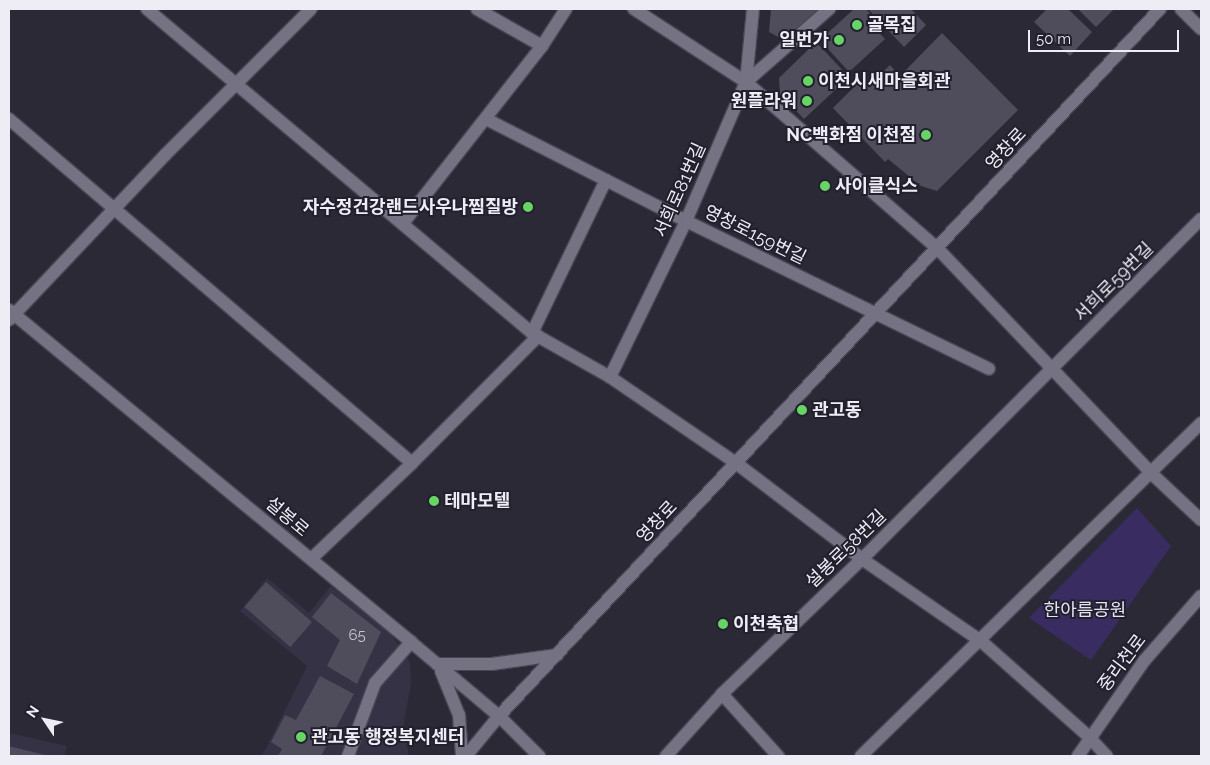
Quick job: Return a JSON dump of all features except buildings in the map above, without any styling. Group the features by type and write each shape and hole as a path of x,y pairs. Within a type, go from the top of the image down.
{"street":[{"path":"147,9 404,222 535,334 610,377 736,464 862,559 981,641 1089,737 1107,756"},
{"path":"11,315 311,9"},
{"path":"477,9 542,46"},
{"path":"404,222 542,46 566,9"},
{"path":"634,9 746,82 938,249 1152,474 1201,520"},
{"name":"서희로81번길","path":"610,377 686,221 746,82 754,9"},
{"path":"746,82 828,9"},
{"name":"영창로","path":"466,756 499,716 938,249 1160,9"},
{"path":"1181,9 1201,29"},
{"path":"9,119 115,207 412,463"},
{"name":"영창로159번길","path":"486,119 686,221 877,313"},
{"path":"311,560 412,463 535,334 606,180"},
{"name":"서희로59번길","path":"1052,369 1201,219"},
{"path":"877,313 989,369"},
{"name":"설봉로","path":"11,315 438,664 499,716 539,756"},
{"name":"설봉로58번길","path":"666,756 722,694 862,559 1052,369"},
{"path":"861,756 1152,474 1201,423"},
{"name":"중리천로","path":"1078,756 1089,737 1144,661 1201,596"},
{"path":"348,756 375,683 411,642"},
{"path":"462,756 459,715 453,694 438,664 492,664 556,655"},
{"path":"722,694 778,756"}],"shaded area":[{"name":"관고동 행정복지센터","path":"267,578 309,613 331,586 391,634 410,663 411,683 403,728 409,756 262,756 307,666 240,611"},
{"path":"9,733 67,746 64,756 9,756"}],"green space":[{"name":"한아름공원","path":"1137,508 1171,546 1091,660 1029,618"}],"place":[{"name":"골목집","path":"857,25"},
{"name":"일번가","path":"839,40"},
{"name":"이천시새마을회관","path":"808,81"},
{"name":"원플라워","path":"807,101"},
{"name":"NC백화점 이천점","path":"926,135"},
{"name":"사이클식스","path":"825,186"},
{"name":"자수정건강랜드사우나찜질방","path":"528,207"},
{"name":"관고동","path":"802,410"},
{"name":"테마모텔","path":"434,501"},
{"name":"이천축협","path":"723,624"},
{"name":"관고동 행정복지센터","path":"301,737"}]}
